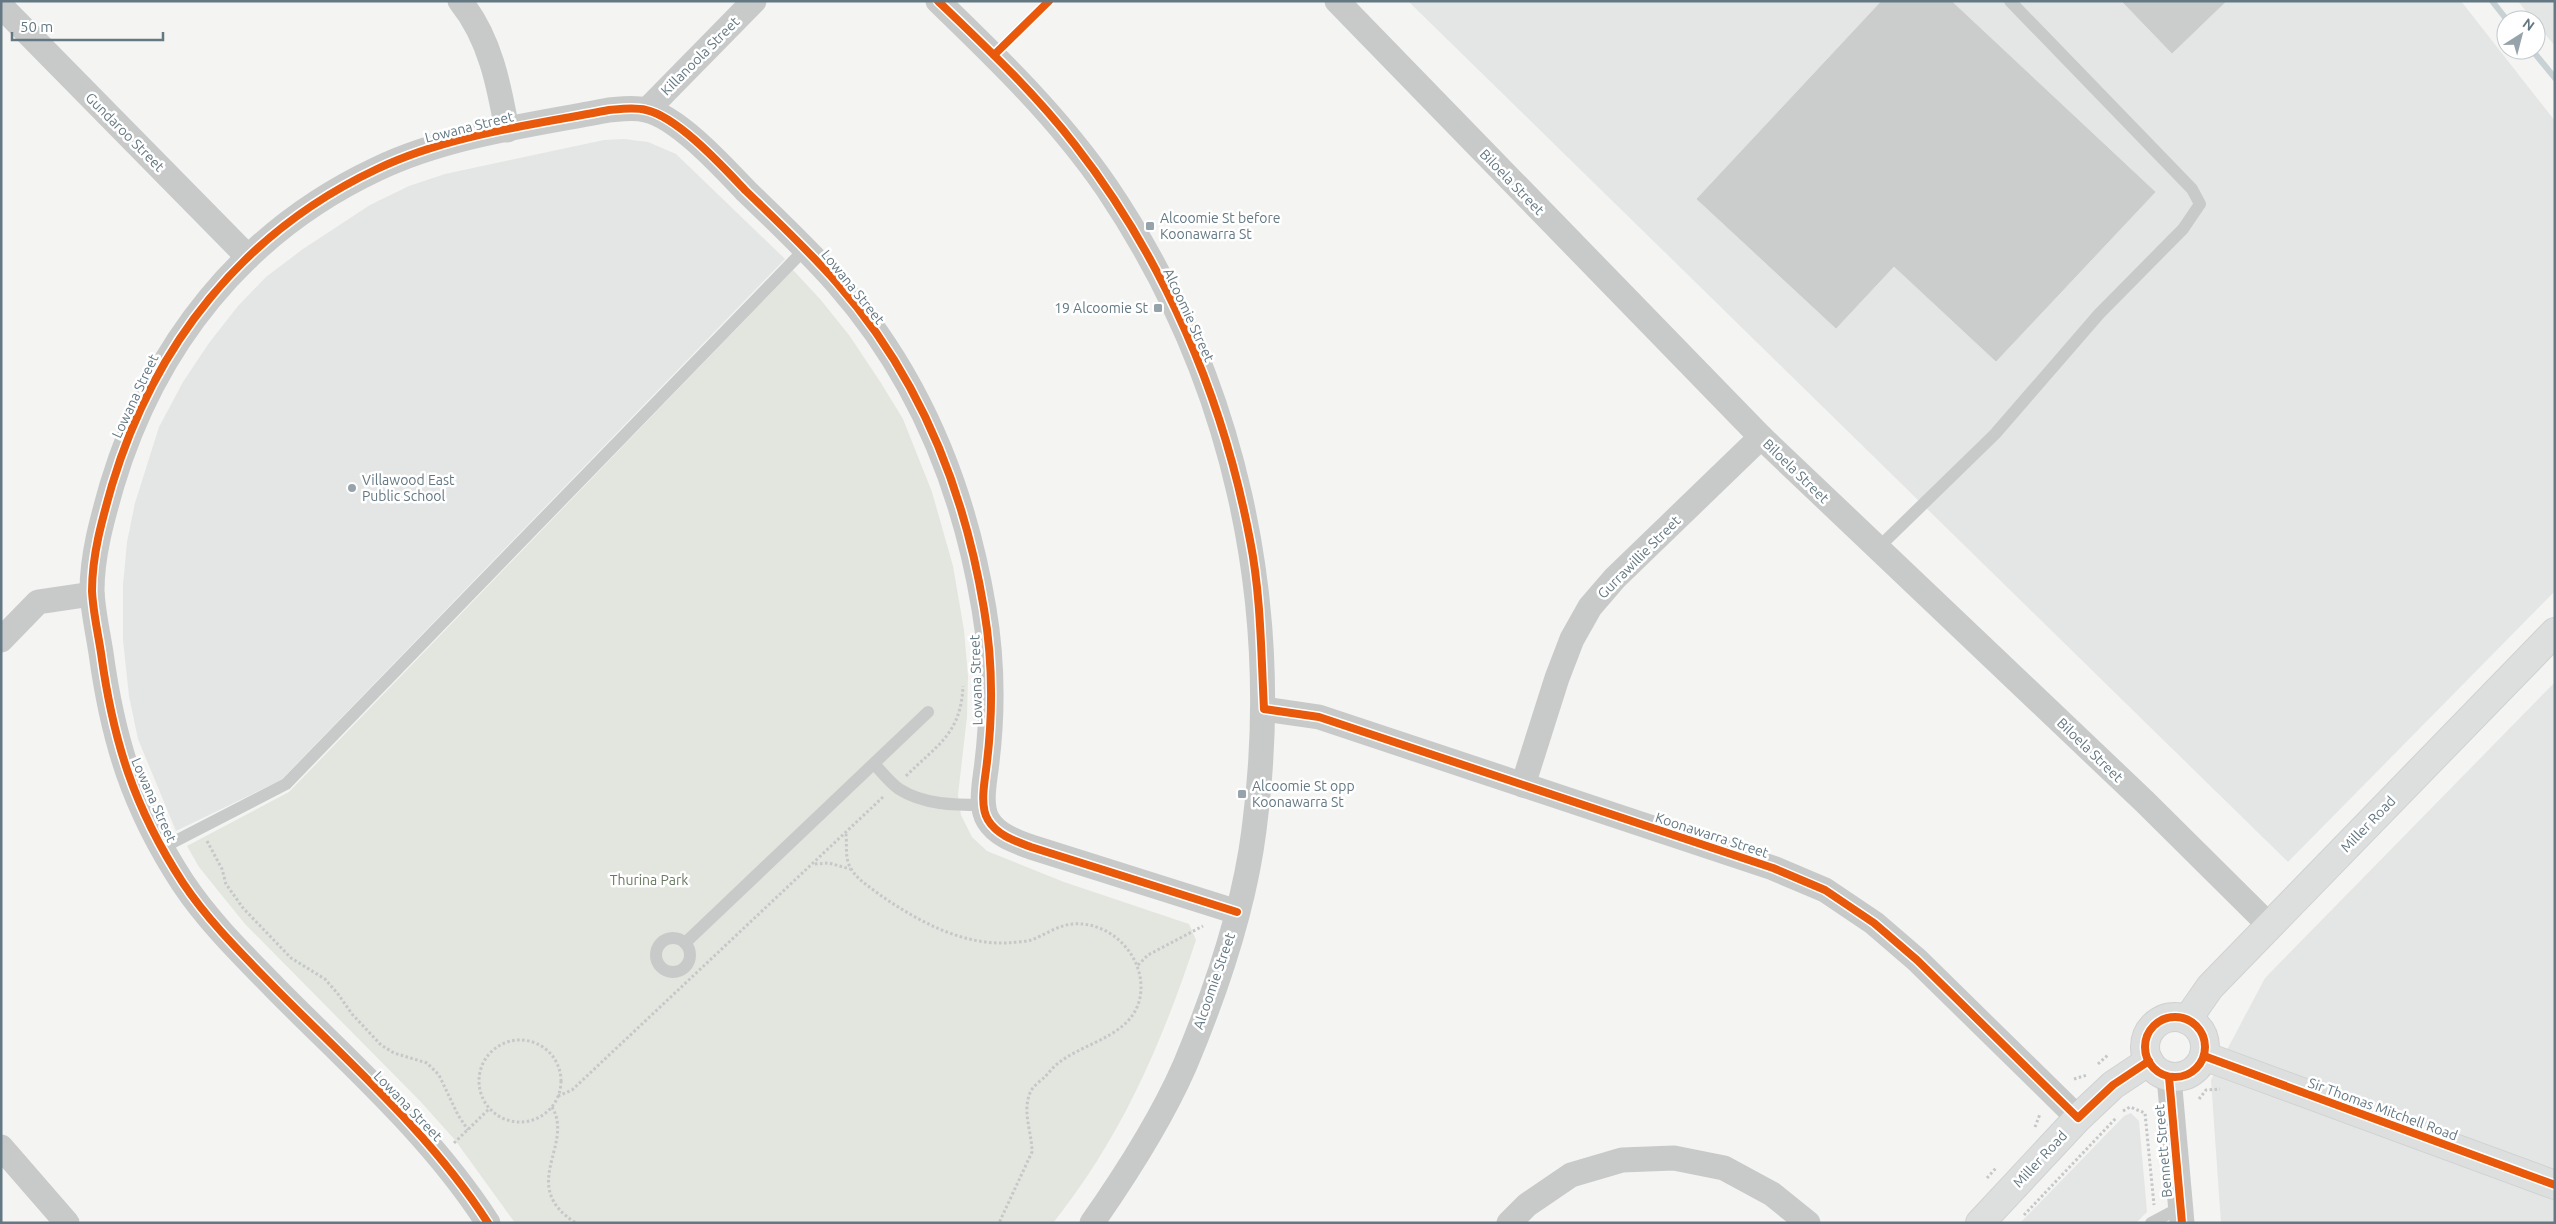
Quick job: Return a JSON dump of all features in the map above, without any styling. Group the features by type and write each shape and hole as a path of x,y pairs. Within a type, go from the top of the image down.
{"main road":[{"name":"Miller Road","path":"2187,1020 2210,987 2555,632"},
{"path":"2170,1018 2187,1020 2200,1032 2205,1048 2204,1056 2194,1071 2178,1077 2159,1069 2145,1043 2154,1027 2170,1018"},
{"name":"Sir Thomas Mitchell Road","path":"2204,1056 2555,1185"},
{"name":"Miller Road","path":"1980,1223 2078,1118 2113,1086 2159,1069"}],"street":[{"path":"460,1 469,12 489,51 500,89 507,130"},
{"name":"Killanoola Street","path":"647,110 754,1"},
{"name":"Alcoomie Street","path":"938,1 1037,99 1075,144 1132,227 1186,333 1208,385 1228,444 1250,541 1261,637 1264,709 1254,834 1237,912 1225,956 1184,1066 1151,1131 1092,1223"},
{"name":"Biloela Street","path":"1336,1 1761,437 2145,802 2270,926"},
{"name":"Gundaroo Street","path":"1,6 248,257"},
{"name":"Lowana Street","path":"488,1223 439,1157 215,924 185,886 162,848 138,800 122,761 111,719 92,594 95,559 109,496 120,458 147,394 180,336 208,299 248,257 302,213 376,169 416,153 507,130 609,110 647,110 666,119 702,147 805,248 845,293 897,364 923,410 942,452 964,514 985,612 992,714 983,805"},
{"name":"Gurrawillie Street","path":"1523,785 1557,678 1572,639 1590,607 1615,578 1761,437"},
{"path":"1,640 38,602 92,594"},
{"name":"Koonawarra Street","path":"1264,709 1319,717 1774,868 1825,890 1874,922 1917,960 2078,1118"},
{"path":"983,805 987,819 997,831 1013,840 1237,912"},
{"name":"Bennett Street","path":"2159,1069 2181,1215"},
{"path":"1,1146 67,1223"},
{"path":"1509,1223 1527,1205 1571,1175 1622,1160 1674,1158 1724,1168 1772,1194 1808,1223"}],"lane":[{"path":"1878,548 1995,434 2099,314 2183,229 2200,204 2192,189 2010,1"},
{"path":"162,848 286,784 805,248"},
{"path":"685,943 928,712"},
{"path":"874,764 895,786 916,797 938,803 983,805"},
{"path":"2153,1221 2181,1215"}],"path":[{"path":"558,1096 572,1090 846,834 952,732 959,714 963,686"},
{"path":"200,830 222,869 226,884 243,908 291,958 325,979 352,1014 381,1045 394,1053 427,1063 440,1075 458,1115 468,1130"},
{"path":"846,834 849,865 857,878 924,923 954,935 981,941 1007,943 1030,940 1072,924 1089,925 1107,932 1126,946 1138,964 1141,989 1138,1002 1129,1020 1110,1036 1061,1061 1030,1092 1026,1112 1032,1141 1032,1152 999,1223"},
{"path":"814,864 829,863 851,869"},
{"path":"1138,964 1148,956 1203,926"},
{"path":"532,1041 544,1048 554,1058 560,1076 558,1096 552,1107 542,1116 530,1121 517,1122 504,1119 484,1102 479,1088 479,1074 483,1061 492,1050 504,1042 532,1041"},
{"path":"2074,1079 2086,1076 2109,1054"},
{"path":"2199,1099 2206,1090 2221,1089"},
{"path":"552,1107 555,1112 556,1136 548,1181 551,1196 563,1215 576,1223"},
{"path":"2024,1215 2121,1112 2130,1107 2145,1114 2153,1221"},
{"path":"439,1157 490,1108"},
{"path":"2029,1133 2036,1126 2040,1114"},
{"path":"1987,1178 1999,1165"}],"shaded area":[{"path":"1408,1 2461,1 2496,46 2496,60 2507,60 2555,121 2555,591 2288,862"},
{"path":"2518,1 2555,1 2555,46 2546,35 2546,10 2525,10"},
{"name":"Villawood East Public School","path":"624,139 648,142 676,154 785,259 281,780 176,831 138,739 129,696 123,640 123,585 127,542 135,503 159,427 183,382 209,343 238,306 266,277 303,249 370,205 409,186 445,174 604,140"},
{"path":"2555,682 2555,1223 2221,1223 2211,1080 2265,978"},
{"path":"2131,1113 2139,1121 2147,1212 2136,1223 2020,1223 2124,1116"}],"green space":[{"name":"Thurina Park","path":"793,270 820,299 849,335 881,383 903,419 932,492 953,566 964,630 968,676 967,717 958,795 961,815 972,837 987,851 1064,882 1189,924 1196,940 1169,1016 1137,1088 1099,1157 1053,1223 515,1223 455,1140 420,1101 245,924 199,867 187,846 289,792"}],"building":[{"path":"1881,1 1952,1 2156,192 1996,362 1894,267 1836,329 1696,199"},
{"path":"2121,1 2227,1 2172,54"}],"waterway":[{"path":"2492,1 2499,10"},
{"path":"2540,60 2555,78"}],"cycle path":[{"path":"938,1 1026,88 1075,145 1107,189 1136,235 1162,282 1186,332 1224,434 1250,540 1258,603 1264,709 1319,717 1773,868 1825,890 1874,923 1917,960 2078,1118 2113,1085 2149,1061"},
{"path":"994,55 1049,1"},
{"path":"488,1223 441,1159 415,1129 239,951 215,925 183,883 151,828 128,773 119,745 106,685 94,615 92,591 92,578 101,524 112,485 130,434 152,385 179,340 210,298 245,260 285,225 329,195 404,157 461,139 491,132 628,108 646,110 659,115 686,132 793,236 837,283 892,356 934,436 964,520 975,564 987,629 991,710 983,796 984,809 988,820 1001,834 1031,847 1237,912"},
{"path":"2175,1017 2191,1022 2196,1026 2200,1031 2205,1047 2200,1063 2196,1068 2191,1072 2175,1077 2159,1072 2154,1068 2150,1063 2145,1047 2150,1031 2154,1026 2159,1022 2175,1017"},
{"path":"2204,1056 2555,1185"},
{"path":"2169,1077 2182,1223"}],"place":[{"name":"Alcoomie St before Koonawarra St","path":"1150,226"},
{"name":"19 Alcoomie St","path":"1158,308"},
{"name":"Villawood East Public School","path":"352,488"},
{"name":"Alcoomie St opp Koonawarra St","path":"1242,794"}]}
